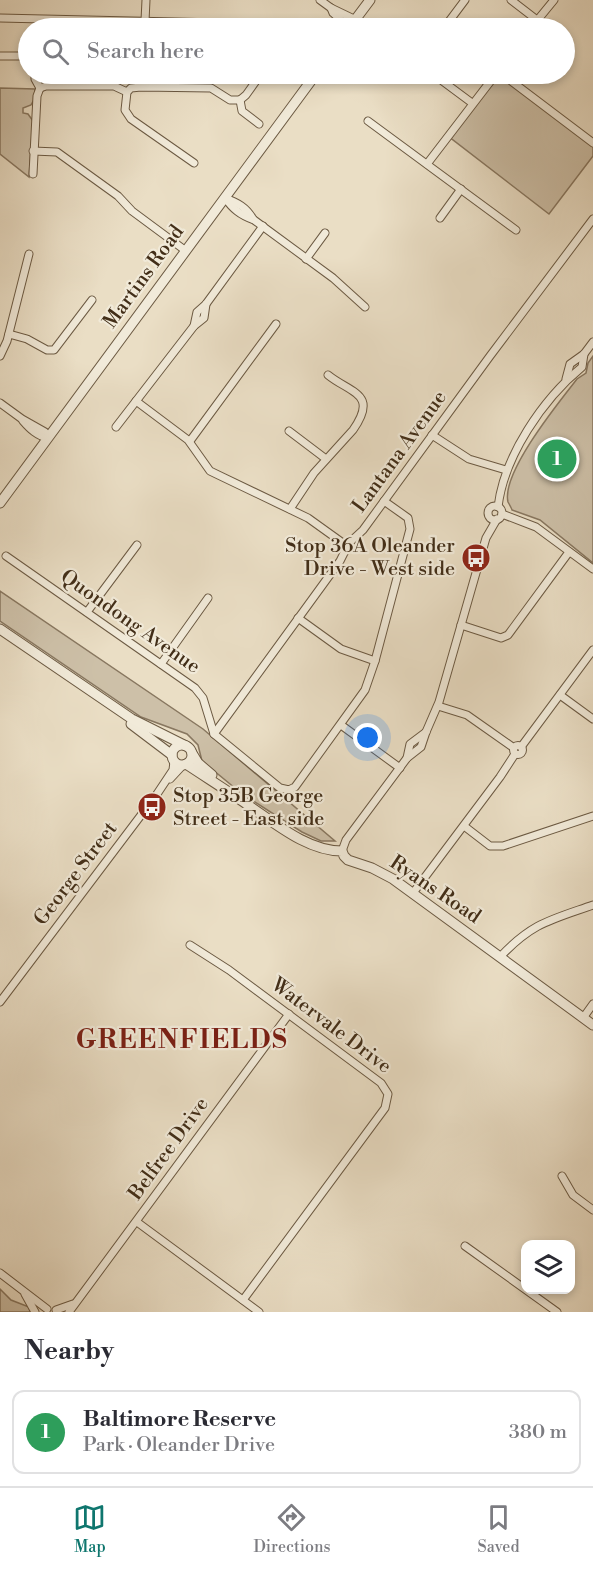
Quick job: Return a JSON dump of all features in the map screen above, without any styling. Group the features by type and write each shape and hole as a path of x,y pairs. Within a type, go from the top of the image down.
{"street":[{"path":"145,18 146,0"},
{"path":"320,0 341,18"},
{"path":"357,18 370,0"},
{"path":"452,18 465,0"},
{"path":"511,0 534,18"},
{"path":"539,18 554,0"},
{"path":"0,18 18,18"},
{"path":"0,56 18,56"},
{"path":"33,174 37,96 40,88 38,84"},
{"path":"195,163 131,119 125,110 127,92 131,88 141,87 211,88 230,100 240,100 254,84"},
{"name":"Martins Road","path":"0,503 309,84"},
{"path":"446,84 472,103"},
{"path":"427,164 488,84"},
{"path":"515,84 593,142"},
{"path":"40,88 46,86 114,86 127,92"},
{"path":"240,100 242,111 259,124"},
{"path":"368,121 516,230"},
{"path":"33,151 57,152 118,196 132,211 186,251"},
{"path":"440,218 461,189"},
{"path":"225,198 237,202 248,210 254,220 333,278 365,307"},
{"name":"Lantana Avenue","path":"214,734 340,561 347,546 363,530 593,219"},
{"path":"116,427 194,326 204,318 206,304 263,226"},
{"path":"306,259 325,233"},
{"path":"0,356 9,334 29,255"},
{"path":"9,334 27,339 47,350 54,350 92,300"},
{"path":"190,441 276,324"},
{"path":"342,851 346,840 407,758 421,747 438,706 490,529 501,510 498,507 506,470 522,438 566,379 570,364 584,354 593,342"},
{"path":"290,509 326,459 359,422 363,405 359,393 336,382 328,375"},
{"path":"136,401 190,441 210,471 308,518 347,546"},
{"path":"0,403 45,432 48,438"},
{"path":"289,431 326,459"},
{"path":"432,435 469,459 506,470"},
{"path":"214,734 280,788 287,791 295,788 341,725 365,690 375,661 410,529 408,518 384,501"},
{"path":"498,507 492,507 489,510 496,517 536,527 593,569"},
{"path":"87,612 136,544"},
{"path":"461,625 501,638 508,635 569,552"},
{"name":"Quondong Avenue","path":"6,556 200,693 206,703 214,734"},
{"path":"161,664 208,598"},
{"path":"298,618 341,649 375,661"},
{"name":"Ryans Road","path":"0,630 104,701 151,730 189,749 198,763 274,824 323,849 342,851 346,859 382,873 413,893 593,1025"},
{"path":"413,893 464,826 516,749 593,650"},
{"path":"560,694 593,719"},
{"name":"Ryans Road","path":"104,701 179,761 249,805"},
{"path":"438,706 467,715 516,749"},
{"path":"341,725 400,768"},
{"path":"177,746 189,749 191,760 179,761 177,746"},
{"name":"George Street","path":"0,1002 157,794 179,761"},
{"path":"464,826 490,846 503,846 593,816"},
{"path":"500,957 518,938 538,924 593,905"},
{"name":"Watervale Drive","path":"190,945 229,970 382,1084 388,1094 387,1104 243,1300"},
{"path":"583,1018 593,1004"},
{"name":"Belfree Drive","path":"69,1312 288,1014"},
{"path":"562,1176 573,1195 593,1210"},
{"path":"136,1222 259,1312"},
{"path":"465,1246 557,1312"},
{"path":"0,1273 45,1310 58,1311"},
{"path":"22,1289 35,1312"},
{"name":"Belfree Drive","path":"58,1311 75,1302"}],"shaded area":[{"path":"488,84 515,84 593,143 593,156 549,214 448,136"},
{"path":"0,88 35,89 31,105 23,108 23,113 28,114 33,121 29,177 0,154"},
{"path":"593,356 593,563 540,520 512,510 508,502 508,489 513,474 533,438 577,379 586,373 588,363"},
{"path":"0,591 203,729 335,841 321,841 302,832 241,793 202,761 198,745 187,734 141,717 0,621"},
{"path":"0,1289 11,1300 29,1307 30,1312 0,1312"}],"place":[{"name":"Baltimore Reserve","path":"557,459"},
{"name":"Stop 36A Oleander Drive - West side","path":"476,558"},
{"name":"Stop 35B George Street - East side","path":"152,807"}],"district":[{"name":"GREENFIELDS","path":"182,1040"}]}
